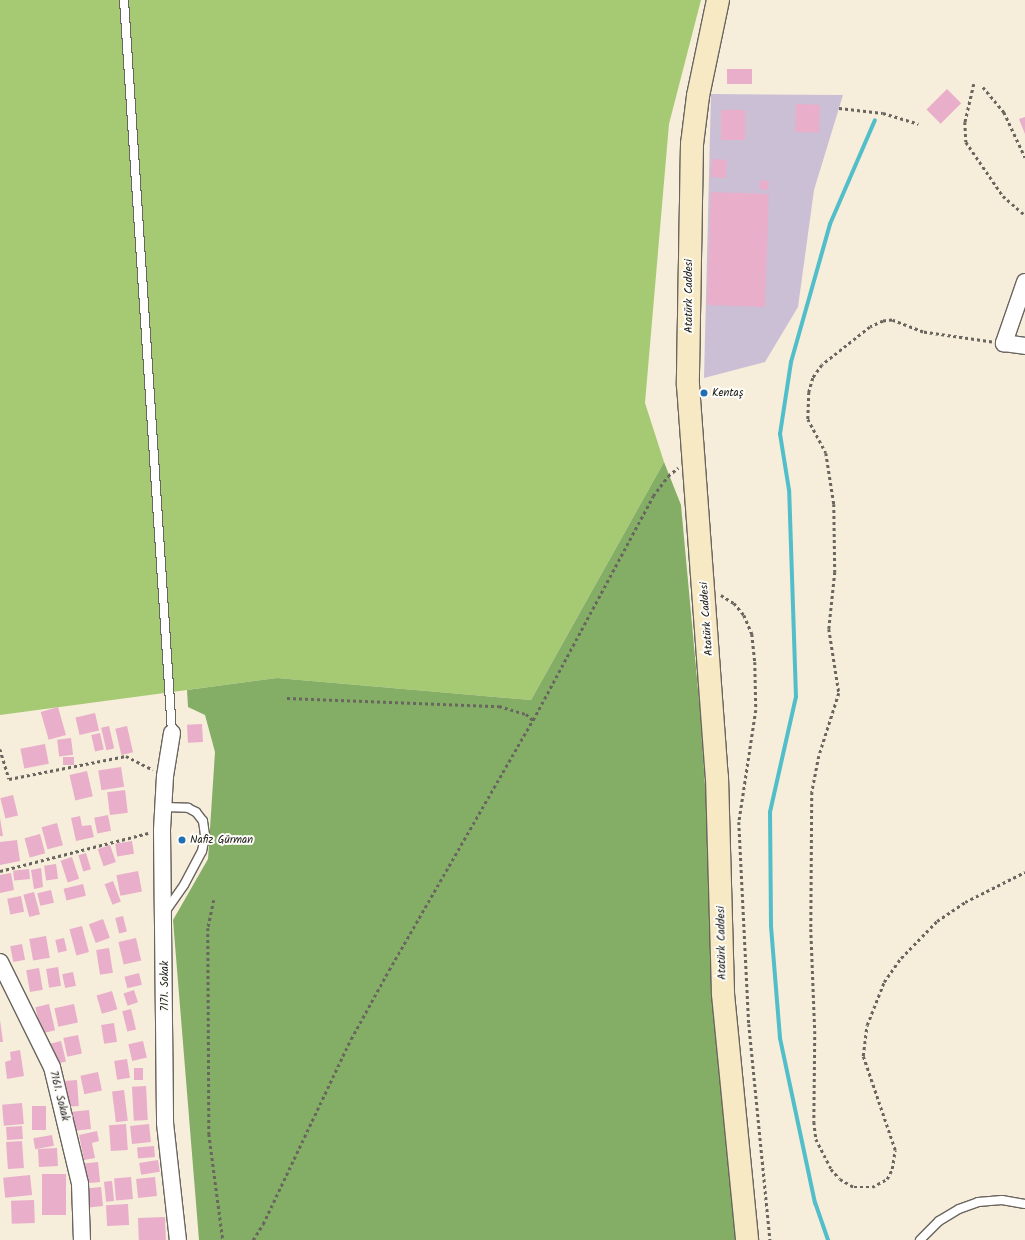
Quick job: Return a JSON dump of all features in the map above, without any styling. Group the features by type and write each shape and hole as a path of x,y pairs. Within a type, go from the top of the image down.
{"street":[{"name":"Atatürk Caddesi","path":"718,0 699,88 692,144 688,385 695,462 717,777 723,994 747,1240"},
{"path":"1025,282 1004,343 1025,346"},
{"name":"7171. Sokak","path":"172,733 165,776 162,830 165,913 165,1124 178,1240"},
{"name":"7161. Sokak","path":"0,962 52,1067 80,1184 82,1240"}],"lane":[{"path":"125,2 172,733"},
{"path":"164,808 188,808 196,812 203,821 205,836 202,851 184,885 165,913"},
{"path":"920,1240 939,1221 959,1209 978,1202 1002,1200 1025,1204"}],"path":[{"path":"974,84 965,122 966,142 1003,196 1025,215"},
{"path":"983,87 1004,112 1025,157"},
{"path":"839,108 883,113 918,124"},
{"path":"1004,343 923,332 892,320 883,321 870,327 822,365 813,378 809,392 808,418 826,453 834,504 835,572 829,629 839,693 819,756 812,792 811,928 815,1031 814,1122 816,1139 831,1169 840,1179 854,1187 872,1187 887,1179 892,1169 894,1157 889,1127 875,1095 863,1056 867,1026 884,982 901,958 937,921 965,902 1025,872"},
{"path":"253,1240 263,1224 351,1039 533,720 653,496 668,476 679,468 695,462"},
{"path":"718,591 744,615 752,634 755,662 756,710 738,822 749,1024 770,1240"},
{"path":"287,698 499,706 526,714 533,720"},
{"path":"0,749 9,779 126,756 165,776"},
{"path":"0,871 162,830"},
{"path":"214,900 208,928 209,1134 223,1240"}],"shaded area":[{"path":"711,94 843,95 814,190 798,307 765,362 704,378"}],"green space":[{"path":"0,0 701,0 669,124 645,403 664,462 531,700 277,678 0,715"},
{"path":"664,462 681,505 700,711 736,1240 199,1240 173,920 208,859 215,752 205,715 188,707 187,690 277,678 531,700"}],"building":[{"path":"727,69 752,69 752,84 727,84"},
{"path":"947,89 961,103 941,124 926,110"},
{"path":"796,104 820,105 819,133 795,132"},
{"path":"721,110 745,110 745,140 721,140"},
{"path":"1025,117 1025,134 1019,119"},
{"path":"712,159 727,160 726,178 711,177"},
{"path":"760,180 769,181 768,190 759,189"},
{"path":"711,192 769,194 765,307 707,305"},
{"path":"58,707 66,735 49,740 41,712"},
{"path":"95,713 99,731 80,735 76,717"},
{"path":"202,724 203,742 188,743 187,725"},
{"path":"109,726 114,748 106,750 101,728"},
{"path":"127,726 133,752 121,755 115,729"},
{"path":"100,733 104,750 95,752 91,735"},
{"path":"71,738 73,755 59,757 57,740"},
{"path":"45,744 49,764 24,768 20,749"},
{"path":"63,757 74,757 74,765 63,765"},
{"path":"121,767 124,787 101,790 98,771"},
{"path":"87,771 93,796 75,800 69,775"},
{"path":"125,790 128,813 110,815 107,792"},
{"path":"13,795 18,815 5,819 0,798"},
{"path":"108,815 111,831 97,833 94,818"},
{"path":"80,816 82,826 91,825 94,837 76,841 71,818"},
{"path":"0,818 3,836 0,836"},
{"path":"57,823 63,845 47,849 42,827"},
{"path":"40,834 45,853 30,857 25,838"},
{"path":"17,840 20,861 0,865 0,842"},
{"path":"132,841 134,854 117,856 115,844"},
{"path":"110,845 116,862 104,866 98,849"},
{"path":"86,853 91,869 83,872 78,855"},
{"path":"72,857 79,879 68,883 61,861"},
{"path":"56,864 58,879 46,881 44,866"},
{"path":"41,868 43,887 34,889 31,870"},
{"path":"29,869 30,879 14,881 13,871"},
{"path":"138,871 142,892 120,896 116,875"},
{"path":"11,873 14,890 0,893 0,875"},
{"path":"113,881 121,902 112,905 105,884"},
{"path":"83,884 86,896 66,900 64,889"},
{"path":"51,890 54,903 40,906 37,893"},
{"path":"34,892 40,914 29,917 23,895"},
{"path":"21,896 24,912 10,914 7,899"},
{"path":"123,916 127,932 119,933 115,918"},
{"path":"103,919 110,938 96,943 89,924"},
{"path":"82,926 89,952 76,955 69,929"},
{"path":"46,936 50,958 33,961 29,939"},
{"path":"64,938 67,951 58,953 55,940"},
{"path":"136,938 141,960 124,964 118,942"},
{"path":"22,944 25,960 13,962 10,946"},
{"path":"109,948 113,973 100,975 96,950"},
{"path":"58,967 61,986 49,988 46,969"},
{"path":"39,968 43,990 30,992 26,970"},
{"path":"73,972 76,986 65,988 62,974"},
{"path":"139,973 142,985 127,988 124,977"},
{"path":"134,990 138,1002 128,1006 124,993"},
{"path":"112,991 117,1009 102,1014 97,995"},
{"path":"49,1004 55,1030 41,1033 35,1007"},
{"path":"74,1004 78,1023 58,1027 54,1008"},
{"path":"131,1009 136,1029 127,1032 122,1011"},
{"path":"0,1020 3,1042 0,1042"},
{"path":"114,1023 117,1042 104,1044 101,1025"},
{"path":"78,1035 82,1054 67,1057 63,1038"},
{"path":"61,1041 66,1061 52,1065 47,1044"},
{"path":"143,1041 147,1058 132,1061 128,1044"},
{"path":"20,1050 24,1076 7,1079 5,1062 11,1060 10,1052"},
{"path":"127,1059 130,1078 117,1080 114,1061"},
{"path":"134,1068 143,1068 143,1080 134,1080"},
{"path":"98,1072 102,1091 84,1094 80,1076"},
{"path":"77,1080 79,1106 66,1107 64,1081"},
{"path":"146,1086 148,1120 134,1121 132,1087"},
{"path":"124,1090 128,1121 116,1122 112,1091"},
{"path":"22,1103 24,1124 4,1126 2,1105"},
{"path":"32,1106 46,1106 46,1130 32,1130"},
{"path":"89,1110 91,1129 72,1131 70,1112"},
{"path":"126,1124 128,1150 111,1151 109,1125"},
{"path":"149,1124 151,1142 132,1144 130,1126"},
{"path":"22,1126 23,1139 7,1140 6,1127"},
{"path":"97,1131 99,1141 92,1143 95,1158 84,1160 79,1135"},
{"path":"52,1135 54,1146 35,1149 33,1138"},
{"path":"22,1141 24,1168 8,1169 6,1142"},
{"path":"154,1146 155,1157 138,1158 137,1147"},
{"path":"57,1148 58,1166 39,1167 38,1149"},
{"path":"158,1160 160,1172 141,1175 139,1163"},
{"path":"98,1162 100,1182 84,1184 82,1164"},
{"path":"42,1174 66,1174 66,1215 42,1215"},
{"path":"30,1175 32,1195 5,1198 3,1178"},
{"path":"131,1177 133,1199 116,1200 114,1178"},
{"path":"155,1177 157,1196 138,1198 136,1179"},
{"path":"112,1181 114,1201 106,1202 104,1182"},
{"path":"101,1187 103,1206 84,1208 82,1189"},
{"path":"34,1200 35,1223 12,1224 11,1201"},
{"path":"128,1204 129,1225 107,1226 106,1205"},
{"path":"165,1217 166,1240 139,1240 138,1218"}],"waterway":[{"path":"828,1240 815,1203 780,1038 771,925 770,812 796,697 789,490 780,434 791,362 830,224 875,120"}],"place":[{"name":"Kentaş","path":"704,393"},
{"name":"Nafiz Gürman","path":"182,840"}]}
